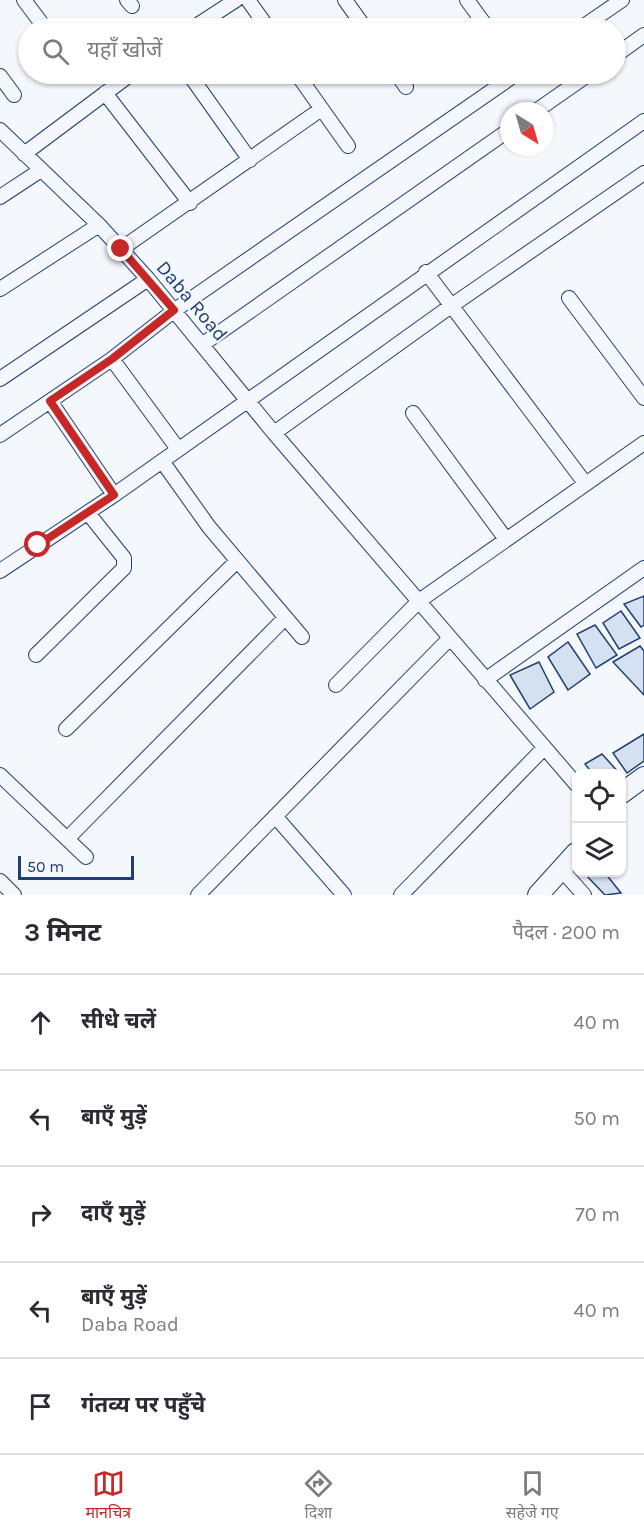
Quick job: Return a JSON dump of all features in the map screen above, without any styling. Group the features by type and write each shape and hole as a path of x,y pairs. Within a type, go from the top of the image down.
{"street":[{"path":"24,0 38,18"},
{"path":"208,18 236,0"},
{"path":"248,0 261,18"},
{"path":"345,0 358,18"},
{"path":"466,0 480,18"},
{"path":"596,18 622,0"},
{"path":"626,47 644,35"},
{"path":"0,76 14,95"},
{"path":"24,154 117,84"},
{"path":"196,84 250,160"},
{"path":"303,84 348,146"},
{"path":"0,435 112,359 174,310 502,84"},
{"path":"549,102 575,84"},
{"path":"105,93 190,202"},
{"path":"121,249 320,110"},
{"path":"0,571 114,495 426,272 644,121"},
{"name":"Daba Road","path":"0,130 99,225 148,279 274,433 572,780"},
{"path":"203,344 500,136"},
{"path":"0,197 41,170"},
{"path":"274,433 451,306 644,173"},
{"path":"0,289 99,225"},
{"path":"426,272 585,483"},
{"path":"0,379 148,279"},
{"path":"569,298 644,398"},
{"path":"112,359 178,449"},
{"path":"50,401 114,495"},
{"path":"412,413 505,538"},
{"path":"336,685 418,600 644,443"},
{"path":"162,461 237,561 284,619 302,637"},
{"path":"36,655 124,568 123,558 88,513"},
{"path":"66,729 237,561"},
{"path":"485,680 644,568"},
{"path":"67,839 284,619"},
{"path":"198,895 450,638"},
{"path":"401,895 544,748"},
{"path":"0,775 86,857"},
{"path":"626,790 644,777"},
{"path":"276,816 344,895"},
{"path":"538,895 572,857"},
{"path":"561,869 584,895"},
{"path":"0,881 14,895"}],"building":[{"path":"644,596 644,625 641,627 624,604"},
{"path":"621,611 640,638 619,649 603,623"},
{"path":"595,625 617,655 596,668 577,634"},
{"path":"568,642 590,674 568,690 548,657"},
{"path":"640,646 644,651 644,695 613,662"},
{"path":"539,662 554,692 530,709 510,675"},
{"path":"644,734 644,761 627,773 613,753"},
{"path":"602,754 616,769 589,769 585,764"},
{"path":"588,877 608,877 621,893 605,895"}],"route":[{"path":"38,545 114,495 50,401 112,359 174,310 121,249"}]}
